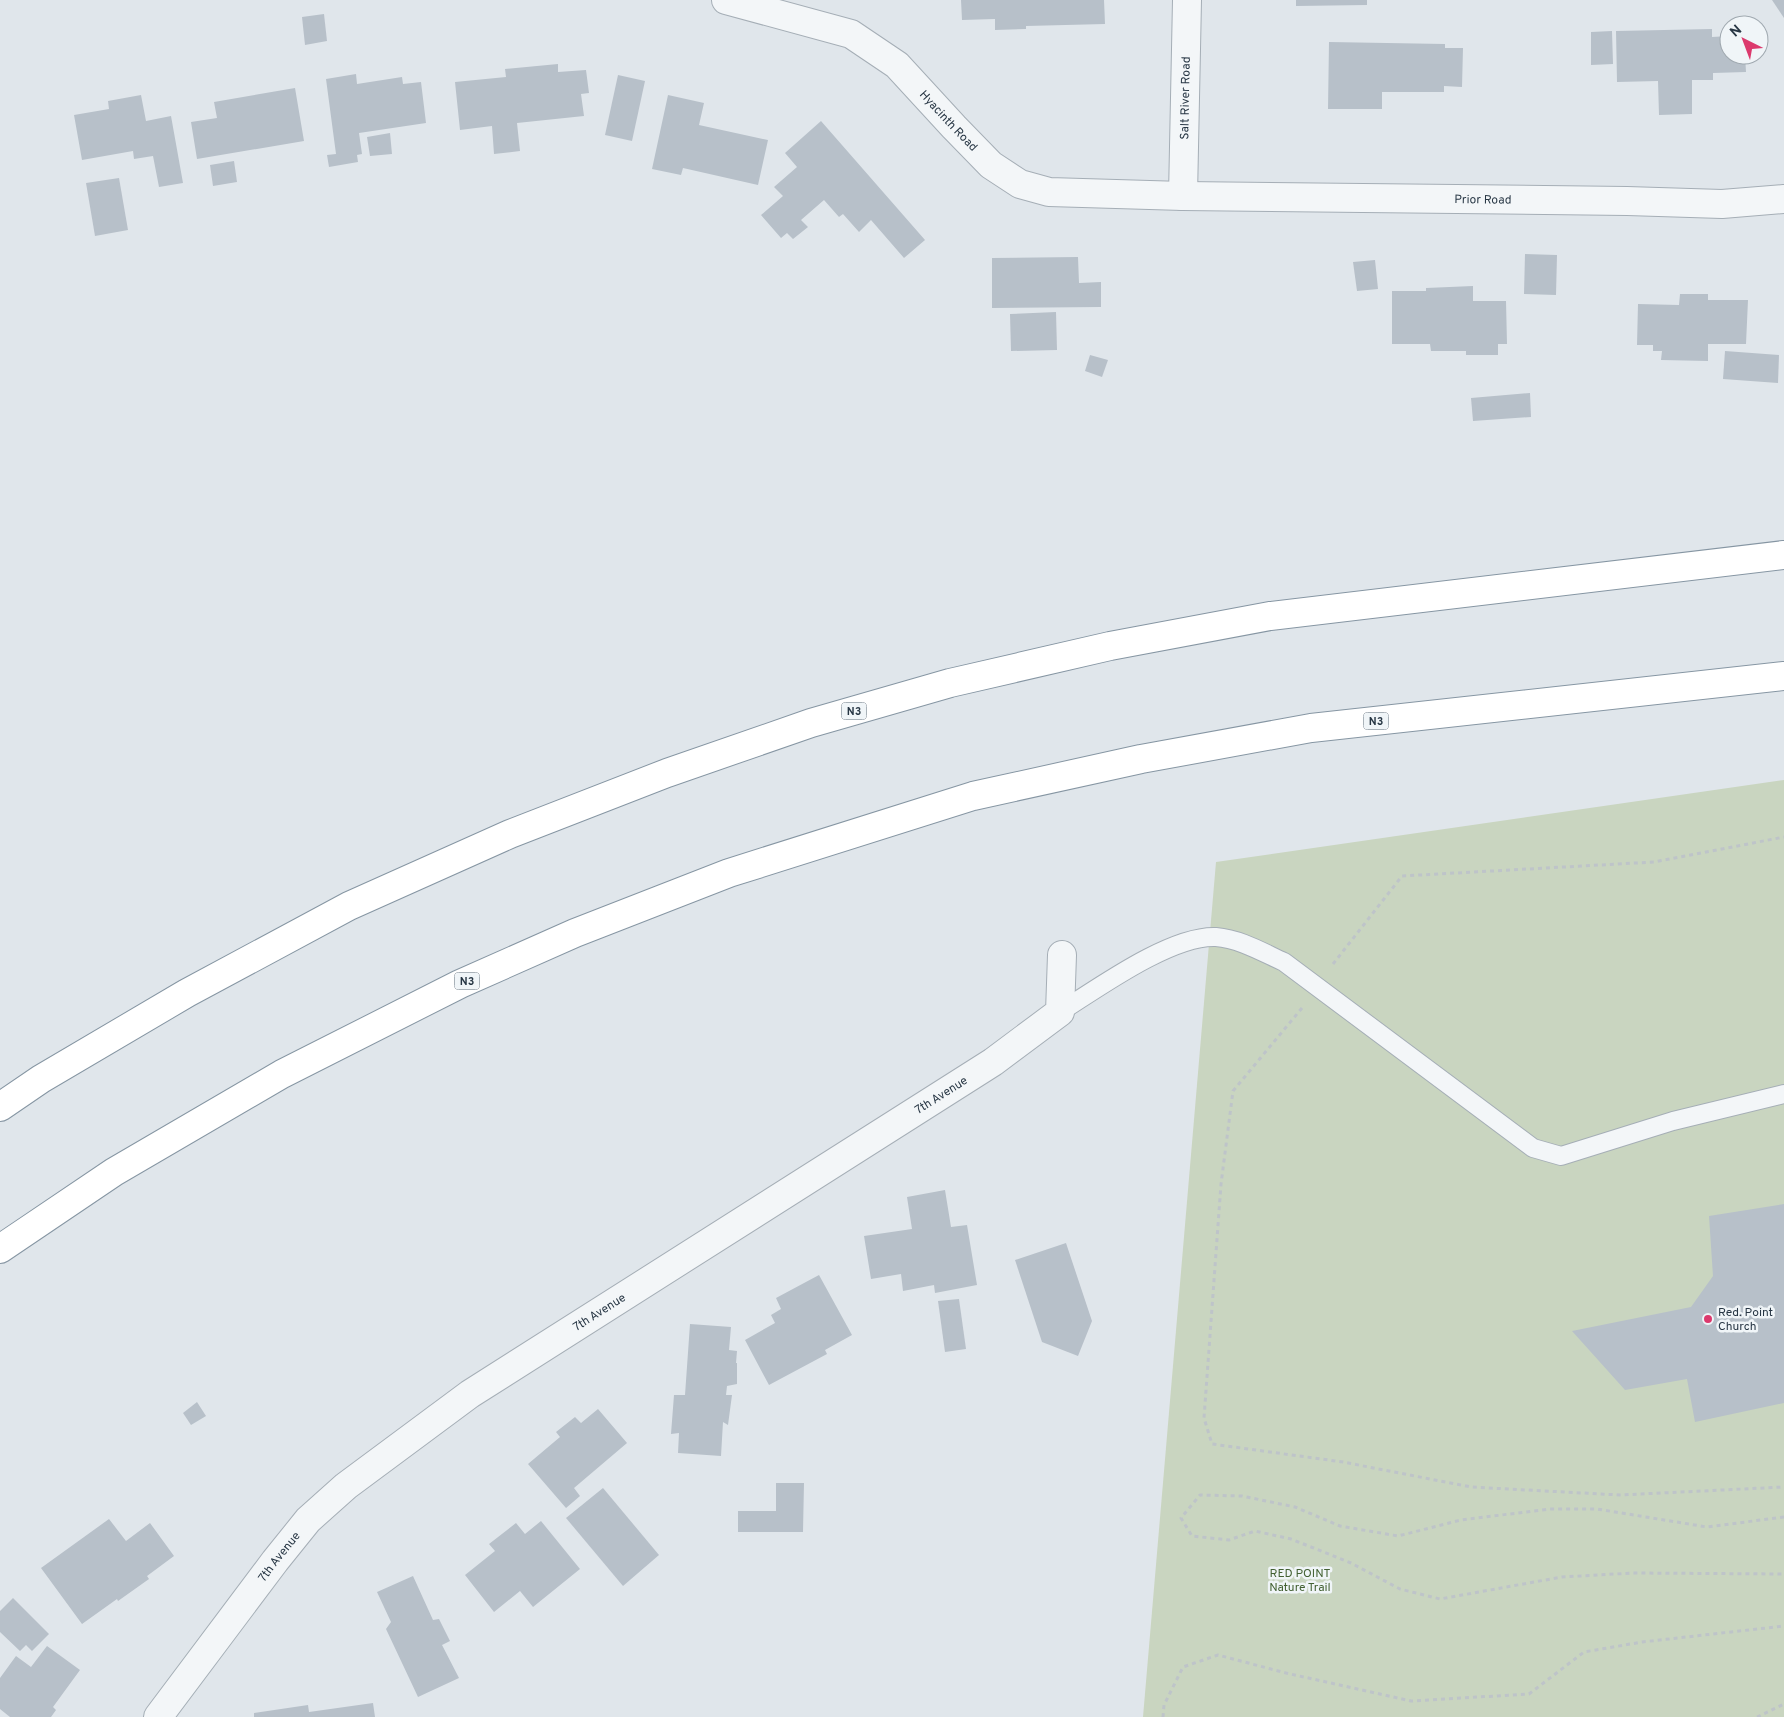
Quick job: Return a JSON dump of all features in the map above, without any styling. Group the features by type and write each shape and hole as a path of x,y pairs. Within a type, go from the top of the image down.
{"highway":[{"name":"N3","path":"0,1107 41,1079 187,993 349,906 510,834 667,773 811,724 950,683 1110,646 1270,616 1784,555"},
{"name":"N3","path":"0,1249 114,1172 282,1074 460,984 575,933 729,874 973,796 1141,759 1311,728 1784,676"}],"street":[{"name":"Hyacinth Road","path":"726,0 851,34 897,65 991,165 1020,184 1049,192 1183,196"},
{"name":"Salt River Road","path":"1183,196 1187,0"},
{"name":"Prior Road","path":"1183,196 1627,200 1722,204 1784,198"},
{"path":"1060,1012 1062,955"},
{"name":"7th Avenue","path":"158,1717 308,1520 346,1486 470,1394 993,1062 1060,1012"}],"lane":[{"path":"1060,1012 1133,966 1166,950 1189,941 1216,937 1239,942 1284,962 1532,1148 1561,1156 1673,1121 1784,1094"}],"path":[{"path":"1204,1418 1212,1444 1343,1462 1471,1487 1620,1495 1784,1487"},
{"path":"1784,1517 1707,1528 1597,1509 1550,1508 1461,1520 1398,1536 1340,1526 1295,1507 1242,1496 1200,1495 1181,1518 1192,1536 1228,1540 1255,1531 1291,1539 1351,1563 1400,1589 1440,1599 1562,1577 1634,1573 1784,1574"},
{"path":"1163,1717 1164,1705 1183,1667 1218,1655 1411,1702 1529,1694 1584,1652 1642,1642 1784,1626"},
{"path":"1757,1717 1784,1704"}],"green space":[{"name":"RED POINT Nature Trail","path":"1784,780 1784,1717 1143,1717 1216,862"}],"building":[{"path":"961,0 1104,0 1105,24 1026,26 1026,29 995,30 995,19 962,20"},
{"path":"1296,0 1367,0 1367,5 1296,6"},
{"path":"1772,0 1784,0 1784,18"},
{"path":"324,14 327,41 305,45 302,17"},
{"path":"1712,29 1712,37 1719,37 1719,65 1746,65 1746,72 1713,73 1713,80 1692,80 1692,114 1659,115 1658,81 1617,82 1616,31"},
{"path":"1612,31 1613,64 1591,65 1591,32"},
{"path":"1329,42 1445,44 1445,48 1463,48 1462,87 1444,86 1444,92 1382,92 1382,109 1328,109"},
{"path":"558,64 558,72 586,70 589,93 581,94 584,116 517,123 520,151 494,154 492,126 460,130 455,82 506,77 505,69"},
{"path":"356,74 357,84 402,77 403,84 421,82 426,123 359,133 362,154 357,155 358,162 329,167 327,155 336,154 326,79"},
{"path":"618,75 645,81 632,141 605,135"},
{"path":"295,88 304,141 197,159 191,122 217,118 214,102"},
{"path":"141,95 146,121 171,116 183,183 159,187 153,156 134,159 133,151 82,160 74,115 109,109 108,101"},
{"path":"668,95 704,103 699,125 768,140 758,185 683,168 681,175 652,169"},
{"path":"821,121 925,240 904,258 871,220 859,232 843,214 839,217 824,200 801,220 808,227 793,239 787,233 781,238 761,215 783,196 774,187 797,167 785,153"},
{"path":"390,133 392,154 370,156 367,137"},
{"path":"234,161 237,182 213,186 210,165"},
{"path":"119,178 128,230 95,236 86,183"},
{"path":"1525,254 1557,255 1556,295 1524,294"},
{"path":"1078,257 1079,283 1101,282 1101,307 992,308 992,258"},
{"path":"1375,260 1378,289 1357,291 1353,262"},
{"path":"1473,286 1473,301 1506,301 1507,344 1498,344 1498,355 1466,355 1466,351 1431,351 1430,344 1392,344 1392,291 1426,291 1426,288"},
{"path":"1680,294 1708,294 1708,300 1748,300 1746,344 1708,344 1708,361 1661,360 1662,351 1653,351 1653,345 1637,345 1638,304 1679,305"},
{"path":"1056,312 1057,350 1011,351 1010,314"},
{"path":"1725,351 1779,355 1778,383 1723,379"},
{"path":"1090,355 1108,360 1102,377 1085,371"},
{"path":"1530,393 1531,417 1473,421 1471,398"},
{"path":"945,1190 951,1227 967,1225 977,1285 935,1293 934,1285 903,1291 901,1274 871,1279 864,1236 912,1229 907,1197"},
{"name":"Red. Point Church","path":"1784,1204 1784,1403 1695,1422 1687,1379 1625,1390 1572,1331 1691,1307 1713,1276 1709,1216"},
{"path":"1066,1243 1092,1321 1078,1356 1042,1342 1015,1260"},
{"path":"819,1275 852,1335 825,1350 827,1354 769,1385 745,1340 775,1323 771,1315 781,1309 776,1298"},
{"path":"959,1299 966,1349 945,1352 938,1301"},
{"path":"690,1324 731,1327 729,1350 737,1351 737,1384 727,1386 726,1395 732,1395 728,1425 723,1422 721,1456 678,1453 679,1433 671,1434 674,1395 685,1395"},
{"path":"197,1402 206,1416 191,1425 183,1413"},
{"path":"598,1409 627,1443 574,1488 580,1496 566,1508 528,1464 560,1437 556,1432 575,1417 581,1423"},
{"path":"776,1483 804,1483 803,1532 738,1532 738,1511 776,1511"},
{"path":"603,1488 659,1555 623,1586 566,1518"},
{"path":"109,1519 126,1541 150,1523 174,1556 147,1576 149,1579 82,1624 41,1568"},
{"path":"541,1521 580,1569 533,1607 520,1591 494,1612 465,1575 495,1551 489,1544 516,1523 525,1534"},
{"path":"413,1576 433,1620 439,1619 450,1641 442,1645 459,1678 418,1697 386,1629 391,1622 377,1592"},
{"path":"13,1598 49,1634 32,1651 26,1645 20,1651 0,1632 0,1611"},
{"path":"47,1646 80,1670 53,1707 56,1710 51,1717 10,1717 0,1709 0,1678 16,1656 31,1667"},
{"path":"373,1703 375,1717 254,1717 254,1713 308,1705 309,1712"}],"place":[{"name":"Red. Point Church","path":"1708,1319"}]}
